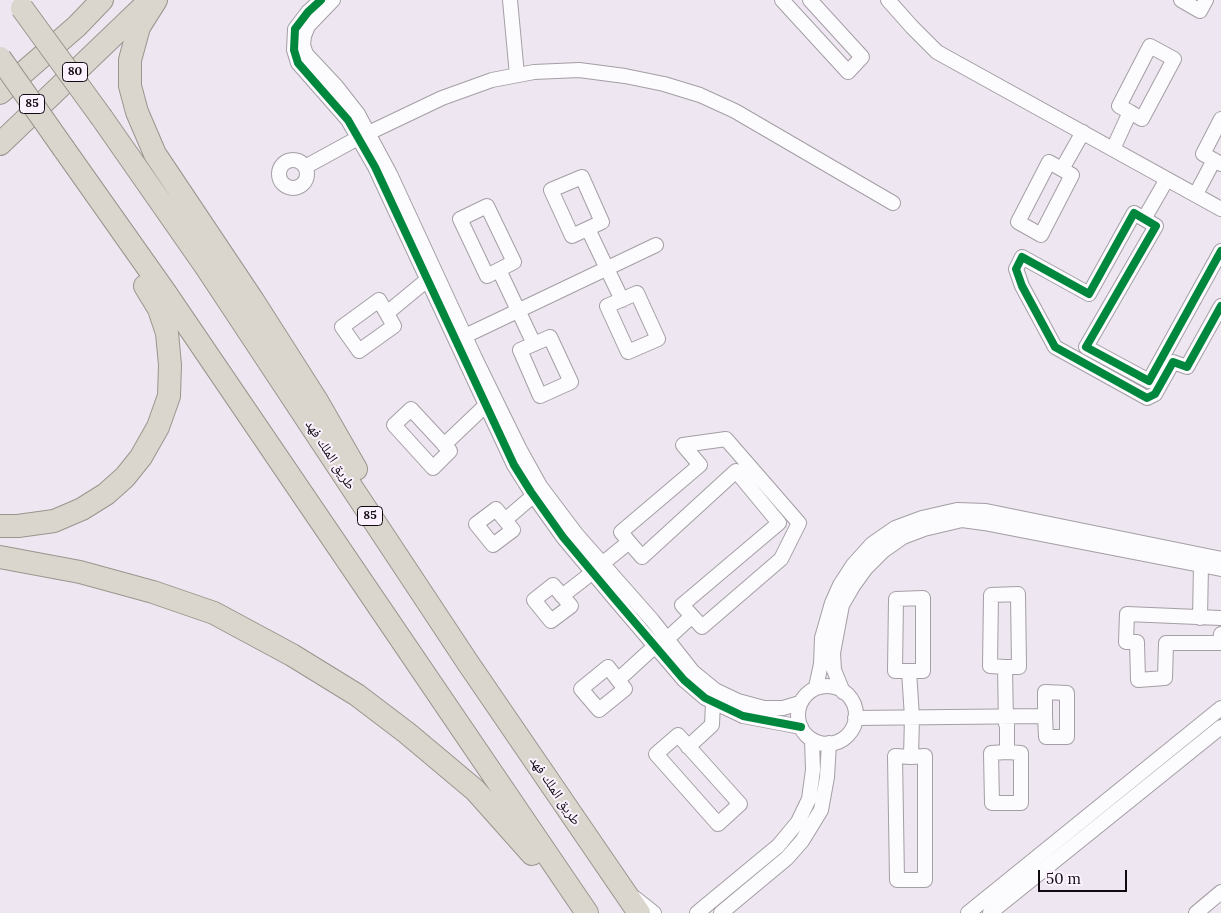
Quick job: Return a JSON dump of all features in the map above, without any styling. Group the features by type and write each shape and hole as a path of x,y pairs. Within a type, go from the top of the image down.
{"highway":[{"name":"80","path":"0,93 77,26 102,0"},
{"name":"80","path":"0,144 150,0"},
{"path":"156,0 139,27 130,60 130,86 137,112 155,154 252,299 317,401 468,663"},
{"name":"طريق الملك فهد","path":"19,4 102,118 206,267 468,663 639,913"},
{"name":"85","path":"0,58 165,292 587,913"},
{"path":"0,526 18,526 54,521 82,509 106,494 126,477 142,456 158,427 169,396 170,366 167,332 158,309 81,174"},
{"path":"0,558 80,572 153,592 214,613 292,655 378,711 475,790 527,848 579,913"}],"street":[{"path":"321,0 308,12 295,30 294,50 298,63 363,135 390,174 520,450 540,486 577,535 597,568"},
{"path":"333,0 308,26 303,44 306,54 336,86 358,114 363,135 375,167 514,465 533,496 563,537 597,568 661,642 714,690 738,701 764,708 783,708 800,703"},
{"path":"510,0 517,75"},
{"path":"782,0 848,72 862,58 810,0"},
{"path":"888,0 912,28 937,52 1221,209"},
{"path":"1181,0 1200,11 1206,0"},
{"path":"1150,46 1174,59 1142,119 1130,112 1119,106 1150,46"},
{"path":"305,167 363,135 442,98 492,80 534,72 579,70 625,76 664,84 700,95 735,111 892,204"},
{"path":"1113,149 1130,112"},
{"path":"1196,194 1217,162 1203,154 1221,119"},
{"path":"1062,169 1083,132"},
{"path":"1049,162 1062,169 1072,175 1041,235 1018,222 1049,162"},
{"path":"1144,219 1167,179"},
{"path":"488,206 514,262 499,270 487,276 460,219 488,206"},
{"path":"1221,251 1149,381 1086,347 1156,226 1134,213 1089,294 1022,257 1016,269 1022,286 1055,347 1142,397 1150,398 1156,394 1173,362 1187,367 1221,306"},
{"path":"588,229 622,300"},
{"path":"465,336 656,245"},
{"path":"499,270 534,344"},
{"path":"386,313 427,280"},
{"path":"444,445 486,405"},
{"path":"726,439 799,523 781,559 702,627 682,605 779,523 736,471 642,557 629,542 621,532 700,465 683,445 726,439"},
{"path":"505,520 533,496"},
{"path":"816,687 821,664 822,638 832,603 840,584 853,565 872,544 895,528 922,518 957,510 986,511 1221,558"},
{"path":"843,692 834,670 833,653 842,605 866,568 883,551 903,537 924,529 962,520 1221,569"},
{"path":"562,596 629,542"},
{"path":"1200,618 1201,565"},
{"path":"1018,594 1019,667 1005,667 990,666 991,595 1018,594"},
{"path":"923,598 923,671 910,671 895,671 896,599 923,598"},
{"path":"1221,618 1126,614 1126,642 1137,642 1138,680 1165,678 1166,643 1220,643 1221,634"},
{"path":"618,680 692,616"},
{"path":"661,642 684,680 705,698 743,716 801,727"},
{"path":"1005,667 1006,752"},
{"path":"910,671 912,717 910,757"},
{"path":"834,686 843,692 850,696 856,713 852,731 837,743 819,744 803,733 797,717 802,698 816,687 834,686"},
{"path":"688,747 712,725 713,702"},
{"path":"968,913 1221,708"},
{"path":"856,718 1006,719 1045,716"},
{"path":"990,913 1221,726"},
{"path":"678,735 688,747 740,804 718,824 656,754 678,735"},
{"path":"697,913 778,846 798,822 809,800 813,770 812,740"},
{"path":"721,913 787,858 802,841 821,810 827,777 829,743"},
{"path":"895,756 910,757 925,756 925,880 896,880 895,756"},
{"path":"622,889 654,913"},
{"path":"1196,913 1221,892"}],"cycle path":[{"path":"321,0 308,12 295,29 294,50 298,63 348,120 375,167 514,465 531,492 563,537 684,680 705,698 743,716 801,727"},
{"path":"1221,251 1149,381 1086,347 1156,226 1134,213 1089,294 1022,257 1016,269 1022,286 1055,347 1147,398 1155,394 1173,362 1187,367 1221,306"}]}
